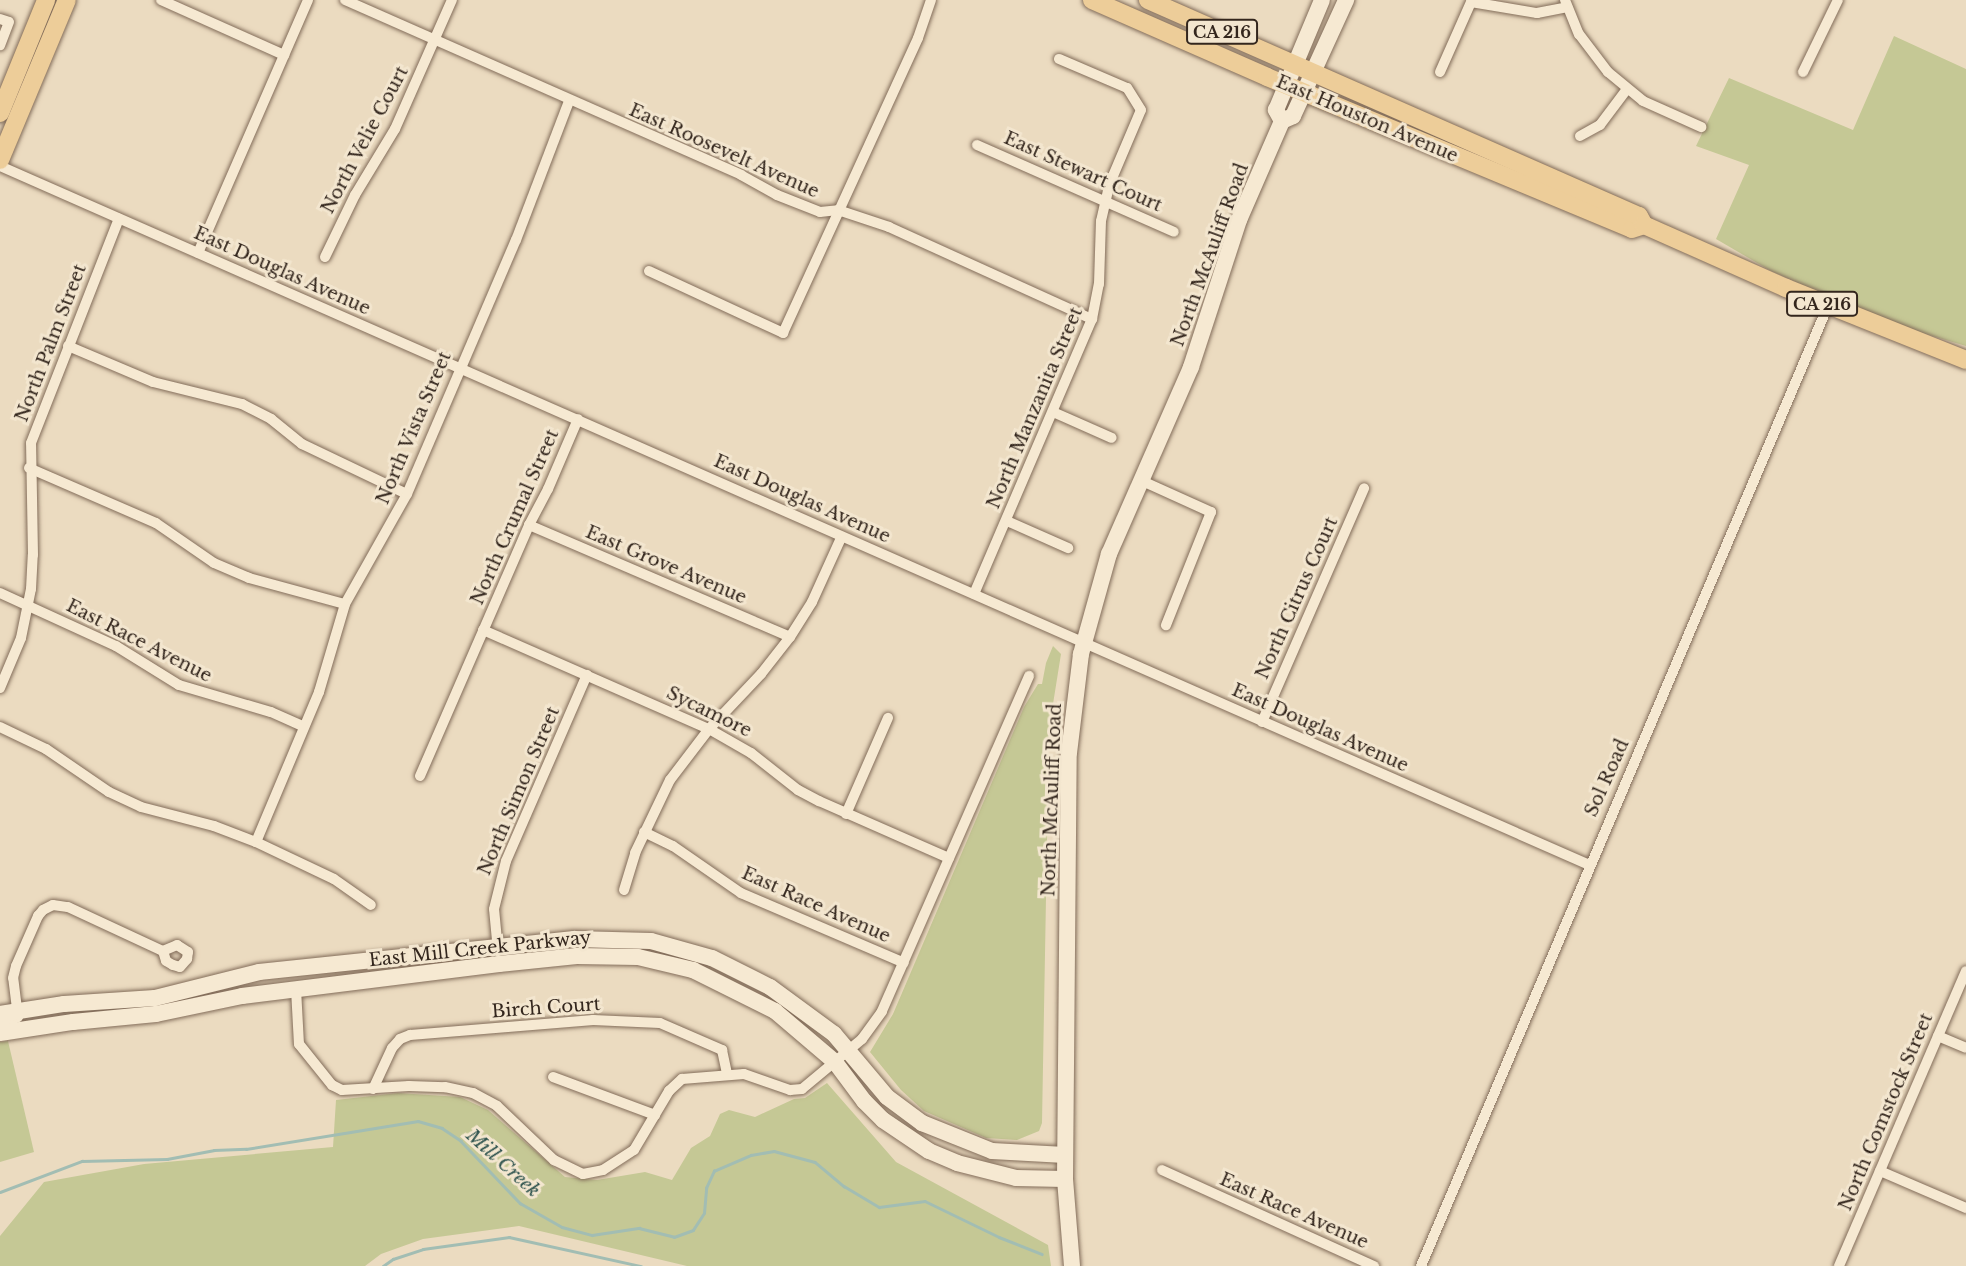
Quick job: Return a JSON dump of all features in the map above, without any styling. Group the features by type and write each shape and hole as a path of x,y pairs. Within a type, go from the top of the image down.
{"main road":[{"path":"0,113 46,0"},
{"path":"36,74 38,44 55,0"},
{"path":"0,160 67,0"},
{"name":"East Houston Avenue","path":"1092,0 1304,93 1632,229 1644,225"},
{"name":"East Houston Avenue","path":"1148,0 1639,216 1644,225 1828,306 1966,360"}],"street":[{"path":"161,0 284,55"},
{"path":"198,253 308,0"},
{"name":"East Roosevelt Avenue","path":"345,0 741,175 777,195 820,212 838,209 889,227 1093,319"},
{"name":"North Velie Court","path":"325,257 355,195 395,129 452,0"},
{"path":"649,271 783,333 913,50 931,0"},
{"name":"North McAuliff Road","path":"1282,121 1276,110 1322,0"},
{"name":"North McAuliff Road","path":"1072,1266 1065,1179 1069,753 1083,644 1104,569 1140,480 1191,367 1239,220 1282,121 1293,116 1346,0"},
{"path":"1802,72 1838,0"},
{"path":"1440,72 1471,2 1537,13 1566,3 1579,34 1592,53 1627,89 1643,101 1701,127"},
{"path":"0,19 9,22 0,45"},
{"name":"North Manzanita Street","path":"974,594 1093,319 1099,284 1101,221 1105,201 1140,110 1127,88 1059,59"},
{"path":"1580,136 1600,125 1627,89"},
{"name":"North Vista Street","path":"256,842 319,692 345,604 407,494 459,367 516,240 569,101"},
{"name":"East Stewart Court","path":"978,145 1174,232"},
{"name":"East Douglas Avenue","path":"0,166 1589,865"},
{"name":"North Palm Street","path":"0,688 21,638 28,606 33,555 29,468 31,443 119,219"},
{"name":"Sol Road","path":"1421,1266 1828,306"},
{"path":"68,346 153,382 242,404 271,419 302,444 407,494"},
{"path":"1053,412 1112,438"},
{"name":"North Crumal Street","path":"420,776 578,419"},
{"path":"29,468 156,523 214,563 249,578 345,604"},
{"path":"1140,480 1211,512 1166,625"},
{"name":"North Citrus Court","path":"1262,722 1364,488"},
{"path":"1007,520 1068,548"},
{"name":"East Grove Avenue","path":"529,525 790,637"},
{"path":"624,890 644,832 670,780 709,729 761,674 790,637 812,602 842,536"},
{"name":"East Race Avenue","path":"0,593 116,646 179,685 271,712 304,727"},
{"name":"Sycamore","path":"483,630 709,729 751,753 798,790 846,814 949,858"},
{"name":"North Simon Street","path":"499,964 494,909 506,861 587,675"},
{"path":"296,989 299,1044 332,1085 342,1090 409,1086 445,1087 473,1093 497,1106 554,1160 583,1174 603,1170 634,1150 669,1091 682,1080 744,1074 796,1090 810,1084 874,1024 904,963 1029,676"},
{"path":"846,814 888,718"},
{"path":"0,727 46,749 109,792 141,807 214,826 256,842 334,879 371,905"},
{"name":"East Race Avenue","path":"644,832 673,846 741,893 904,963"},
{"path":"0,1026 17,1018 13,978 16,966 38,915 53,905 68,907 163,951"},
{"name":"East Mill Creek Parkway","path":"0,1014 64,1004 155,998 259,972 497,946 619,938 685,948 771,987 834,1034 887,1097 922,1123 944,1134 992,1151 1016,1155 1065,1155"},
{"name":"East Mill Creek Parkway","path":"0,1033 73,1021 134,1017 296,989 499,964 608,956 638,957 693,970 775,1011 835,1062 864,1101 883,1120 929,1151 957,1163 1016,1178 1065,1179"},
{"name":"North Comstock Street","path":"1839,1266 1966,971"},
{"name":"Birch Court","path":"373,1089 392,1048 400,1039 410,1035 593,1020 660,1023 722,1050 727,1074"},
{"path":"1938,1035 1966,1048"},
{"path":"553,1077 655,1115"},
{"name":"East Race Avenue","path":"1162,1170 1374,1266"},
{"path":"1880,1171 1966,1208"}],"green space":[{"path":"1894,36 1966,69 1966,346 1912,330 1814,290 1771,271 1716,239 1749,165 1696,146 1729,78 1853,130"},
{"path":"1053,646 1061,654 1049,729 1042,1123 1039,1131 1017,1140 986,1138 924,1111 901,1090 870,1052 893,1014 1024,707 1038,684 1042,684"},
{"path":"8,1041 34,1152 0,1162 0,1042"},
{"path":"827,1083 896,1162 1048,1245 1051,1266 687,1266 519,1226 423,1239 381,1254 365,1266 0,1266 0,1236 44,1182 144,1164 333,1147 336,1100 398,1093 460,1097 488,1110 565,1177 597,1180 645,1172 672,1180 691,1148 710,1136 720,1114 729,1110 755,1117 794,1099 805,1098"}],"waterway":[{"name":"Mill Creek","path":"0,1192 82,1161 167,1159 418,1121 442,1128 461,1141 520,1203 562,1227 592,1235 639,1228 674,1237 693,1230 704,1213 706,1188 714,1171 751,1155 774,1151 815,1162 844,1186 879,1207 925,1201 999,1237 1042,1254"},
{"path":"383,1266 393,1259 423,1249 509,1237 641,1266"}]}
